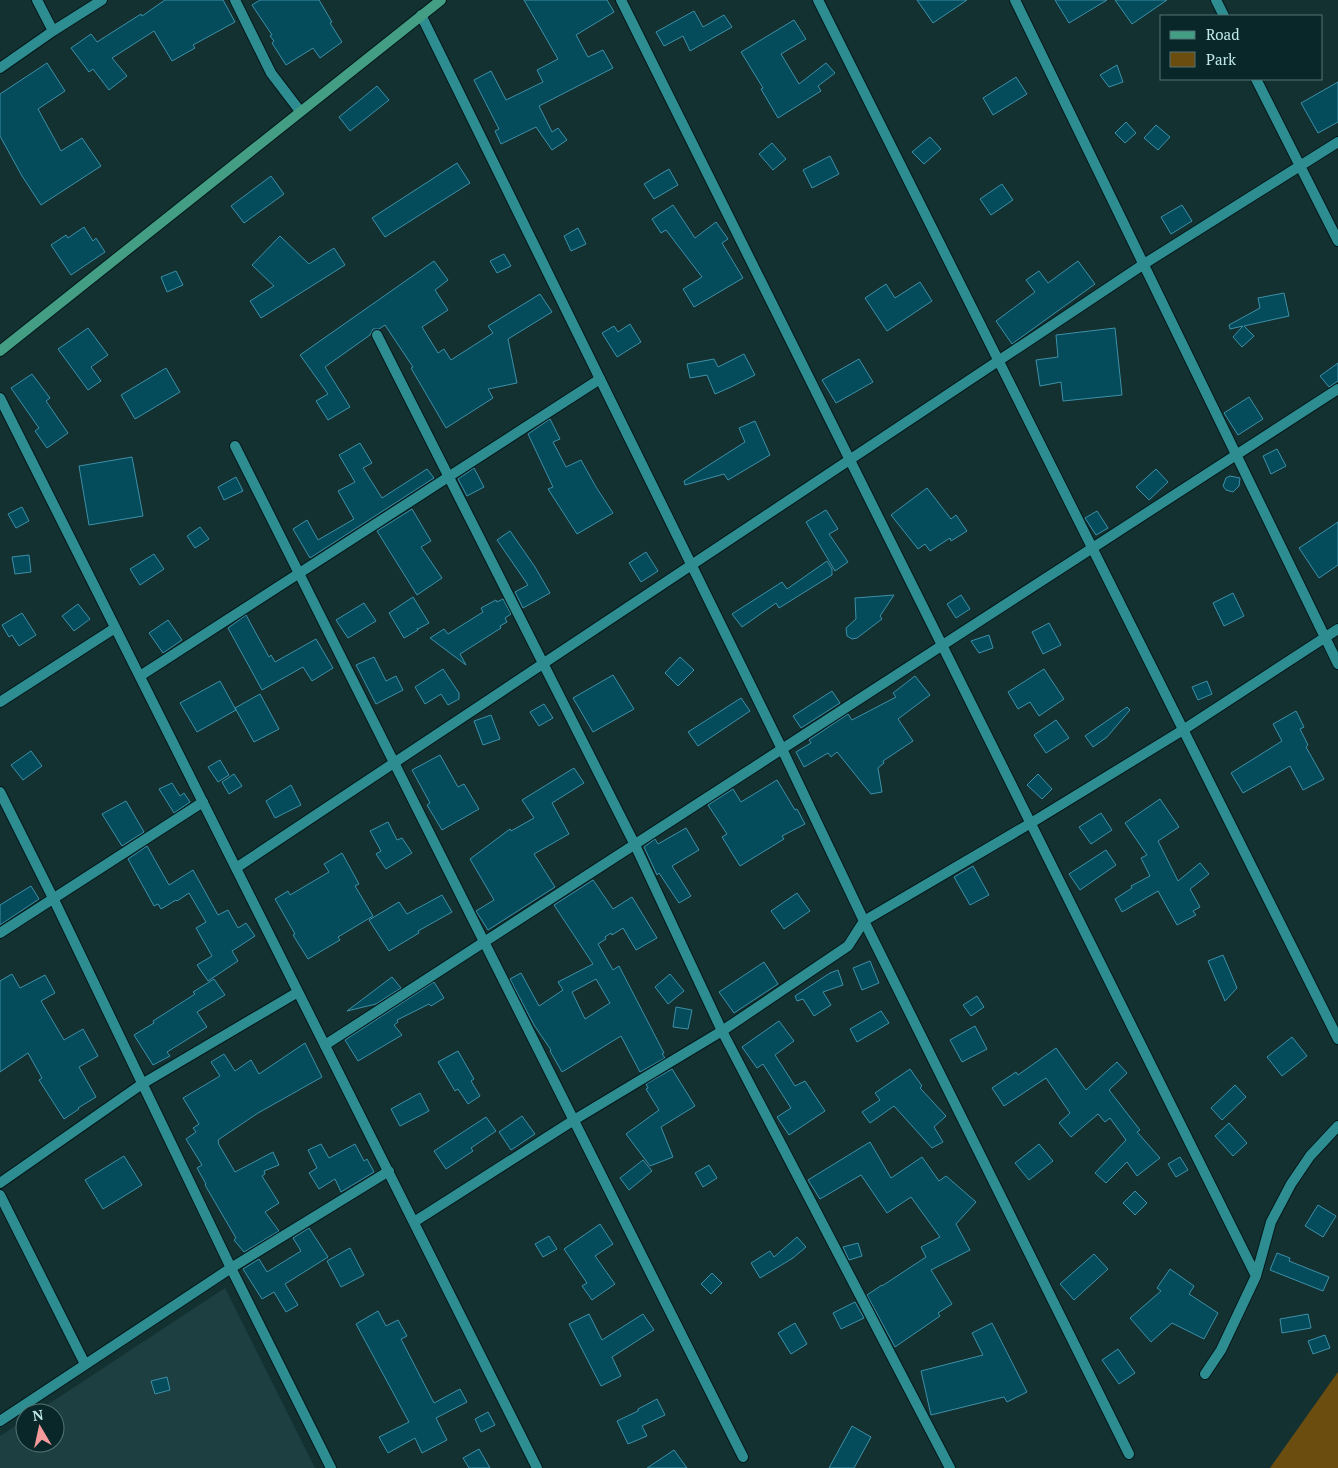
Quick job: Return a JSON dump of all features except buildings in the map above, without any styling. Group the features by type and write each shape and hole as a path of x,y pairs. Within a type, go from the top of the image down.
{"main road":[{"path":"0,351 441,0"}],"street":[{"path":"37,0 53,31"},
{"path":"0,68 102,0"},
{"path":"235,0 271,73 300,112"},
{"path":"621,0 1256,1276"},
{"path":"818,0 1338,1039"},
{"path":"1015,0 1338,664"},
{"path":"1216,0 1224,15"},
{"path":"421,15 692,564 864,921 1129,1454"},
{"path":"1257,80 1338,241"},
{"path":"236,868 1144,264 1338,142"},
{"path":"377,335 635,844 722,1031 950,1468"},
{"path":"140,676 600,379"},
{"path":"325,1045 1338,389"},
{"path":"0,398 538,1468"},
{"path":"235,446 743,1457"},
{"path":"0,702 115,628"},
{"path":"414,1222 574,1120 722,1031 848,946 864,921 1031,823 1183,730 1338,630"},
{"path":"0,792 54,899 231,1268 331,1468"},
{"path":"0,933 203,802"},
{"path":"0,1183 142,1084 298,992"},
{"path":"1205,1374 1221,1350 1256,1276 1271,1222 1290,1184 1310,1156 1338,1126"},
{"path":"0,1421 231,1268 389,1171"},
{"path":"0,1195 85,1364"}],"shaded area":[{"path":"225,1288 315,1468 0,1468 0,1436 15,1426 15,1453 65,1453 65,1403 50,1403"}],"green space":[{"path":"1338,1372 1338,1468 1270,1468"}]}
